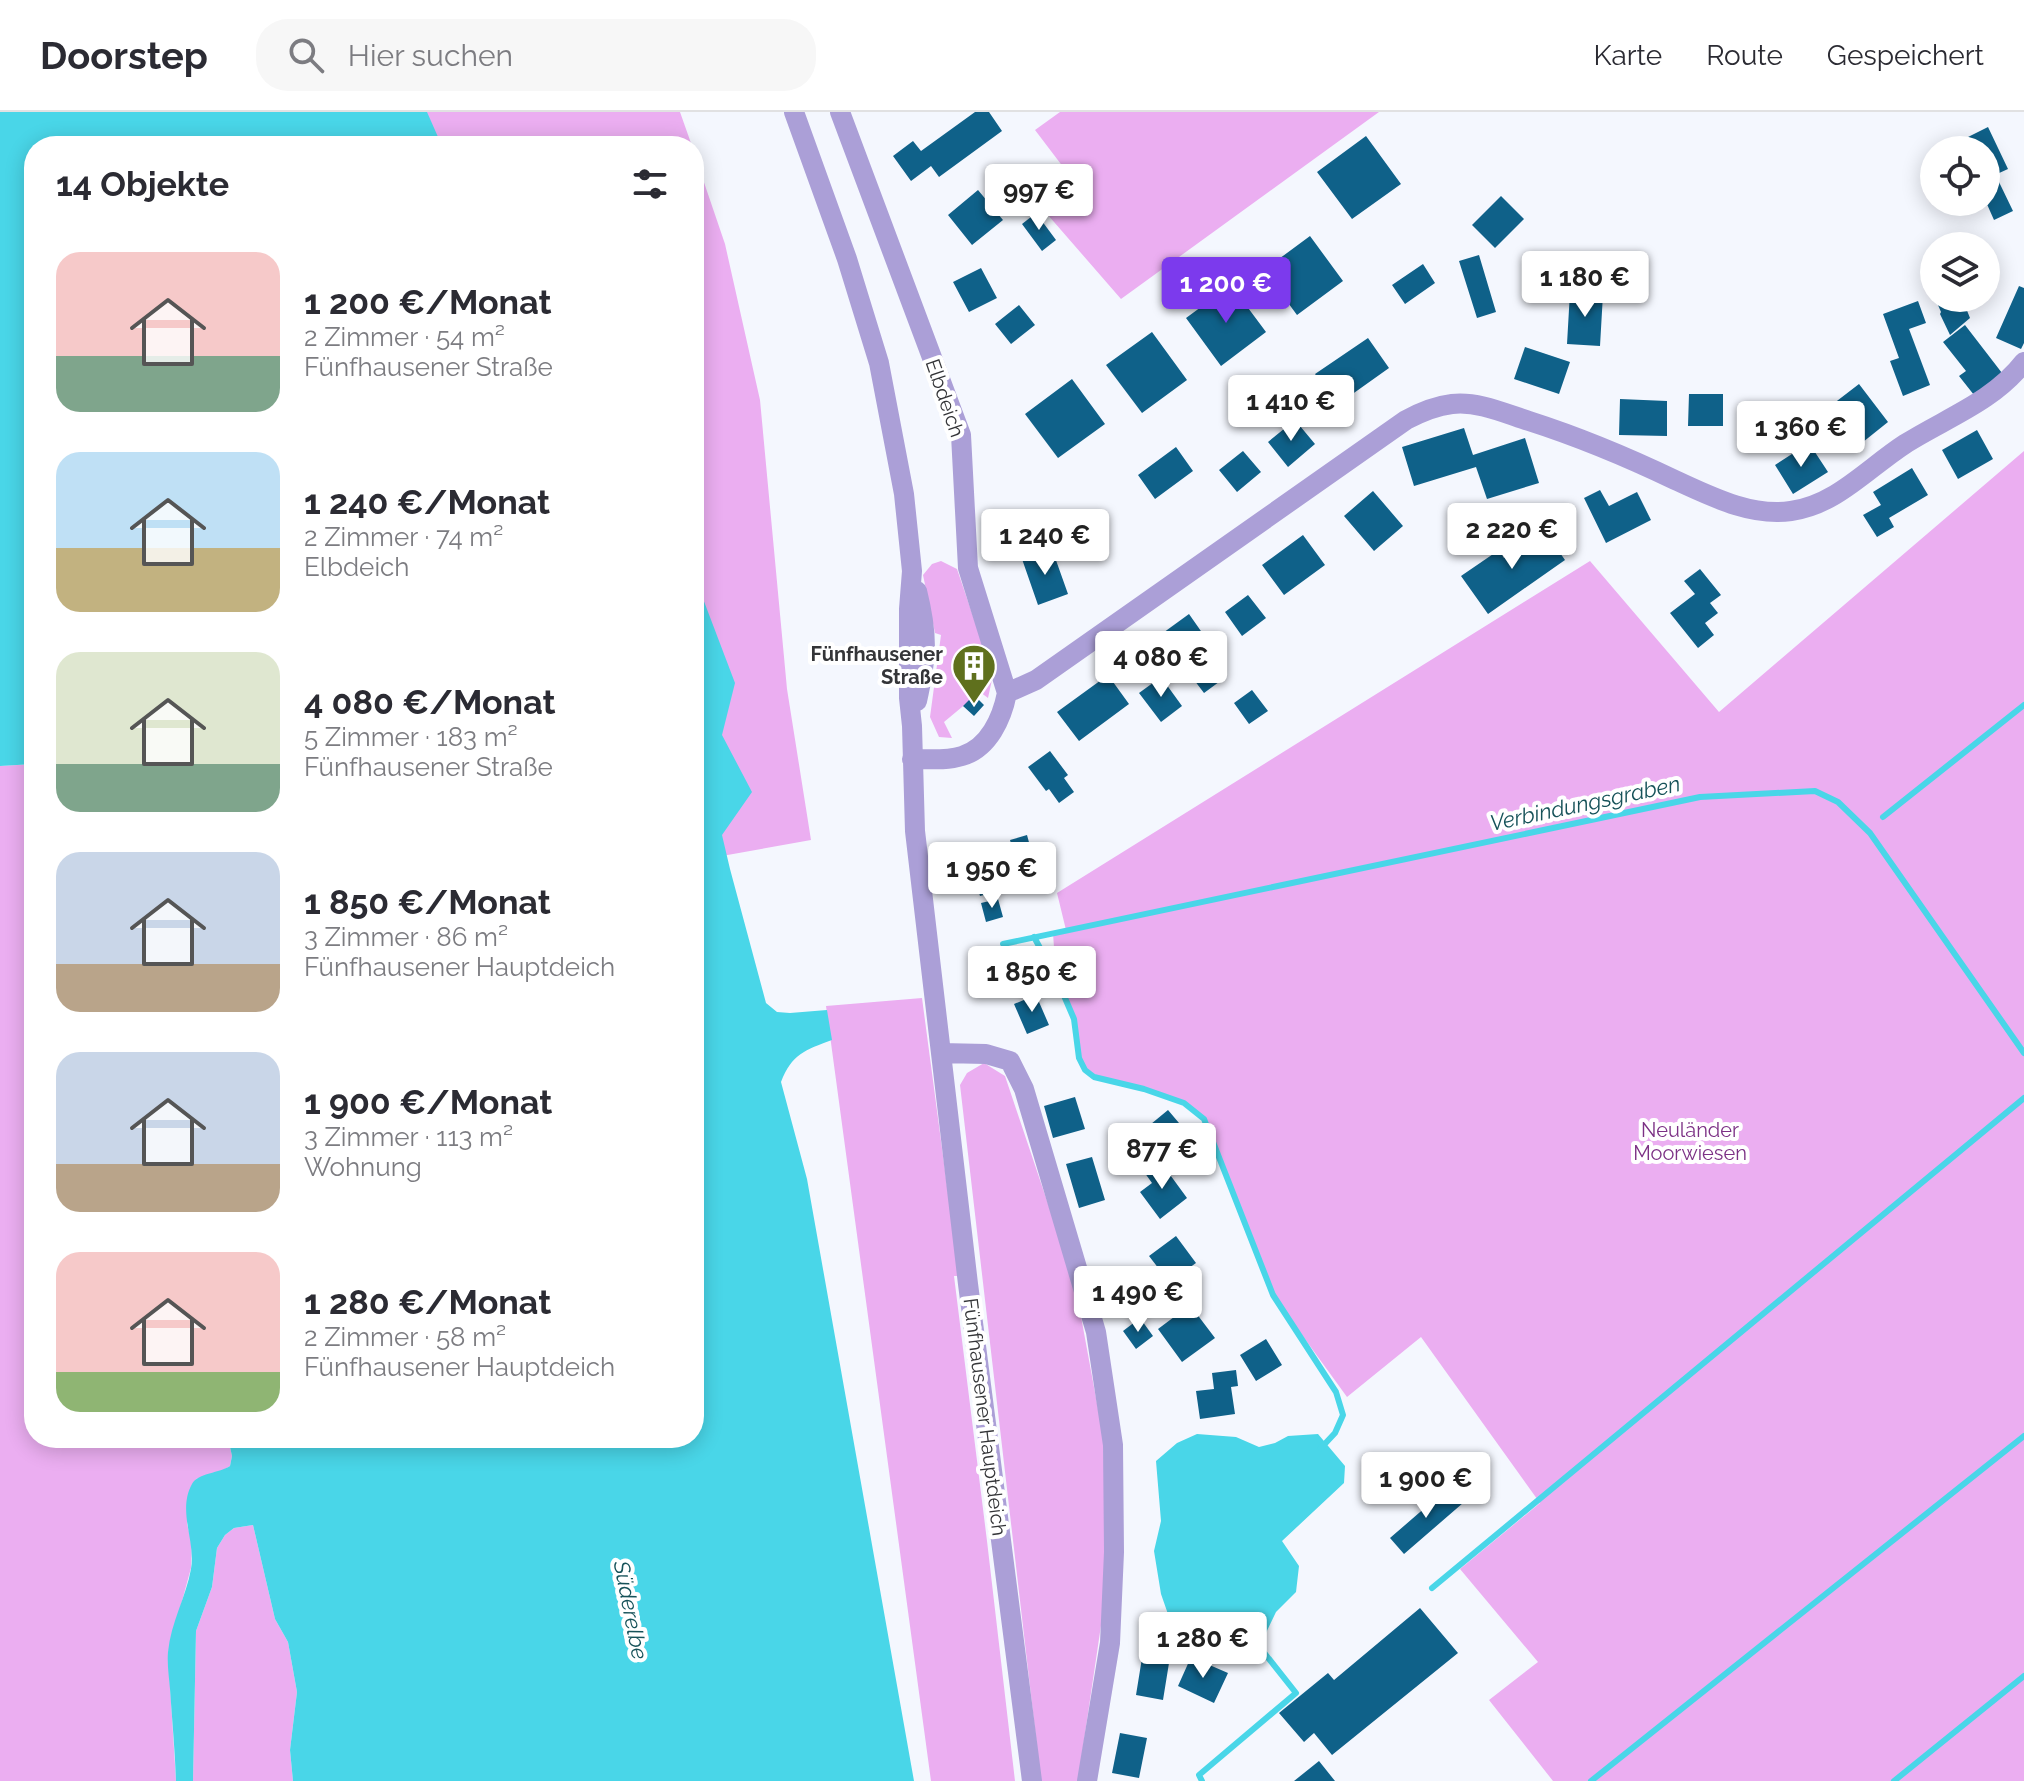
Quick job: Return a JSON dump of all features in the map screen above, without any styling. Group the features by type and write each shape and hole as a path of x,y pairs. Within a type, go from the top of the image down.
{"street":[{"path":"794,112 847,259 879,363 904,494 912,571 922,610 926,646 925,666 912,726 912,759 951,758 974,751 993,731 1007,693 1036,680 1423,411 1452,404 1468,404 1503,412 1618,453 1715,498 1743,507 1789,512 1814,506 1833,496 1884,458 1997,391 2024,362"},
{"name":"Elbdeich","path":"840,112 961,435 968,568 1007,693"},
{"name":"Fünfhausener Hauptdeich","path":"912,759 913,806 968,1284 1032,1781"},
{"path":"941,1053 986,1054 1010,1061 1024,1089 1096,1332 1113,1445 1114,1552 1110,1643 1087,1781"}],"green space":[{"path":"112,112 680,112 688,136 123,136"},
{"path":"1060,112 1379,112 1121,299 1041,207 1073,180 1035,130"},
{"path":"704,182 725,244 760,400 787,689 811,840 704,859"},
{"name":"Neuländer Moorwiesen","path":"2024,451 2024,1781 1553,1781 1489,1700 1538,1662 1460,1569 1540,1503 1421,1337 1347,1397 1273,1295 1204,1119 1171,1098 1094,1077 1085,1070 1079,1058 1074,1019 1056,977 1053,933 1066,930 1057,893 1590,561 1719,712"},
{"path":"941,561 957,569 993,675 988,698 980,692 944,722 952,738 939,737 930,717 941,635 935,633 923,575 932,564"},
{"path":"24,765 24,1448 230,1448 232,1456 230,1466 224,1470 196,1479 187,1524 192,1543 191,1568 168,1653 176,1781 0,1781 0,766"},
{"path":"922,998 959,1276 954,1276 1015,1781 931,1781 826,1006"},
{"path":"984,1063 1005,1076 1075,1284 1103,1436 1108,1578 1078,1781 1041,1781 960,1085 967,1073"},
{"path":"253,1525 275,1619 288,1642 297,1692 290,1750 293,1781 193,1781 196,1631 212,1587 217,1548 234,1528"}],"water":[{"path":"0,112 427,112 438,136 24,136 24,765 0,766"},
{"name":"Süderelbe","path":"704,601 735,683 722,735 752,792 722,835 766,1003 777,1012 827,1010 832,1040 800,1054 781,1082 807,1179 914,1781 293,1781 290,1750 297,1692 288,1642 275,1619 253,1525 234,1528 217,1548 212,1587 196,1631 193,1781 176,1781 168,1657 172,1630 191,1569 186,1505 195,1480 230,1466 230,1448 704,1448"},
{"path":"1197,1434 1236,1437 1259,1447 1288,1436 1318,1434 1345,1466 1344,1483 1282,1541 1299,1566 1296,1592 1276,1612 1265,1635 1251,1643 1169,1617 1161,1594 1154,1551 1161,1521 1156,1461 1177,1443"}],"building":[{"path":"975,112 989,112 1002,131 939,177 931,166 911,181 893,156 913,141 921,151"},
{"path":"1988,127 1992,136 1970,136"},
{"path":"1366,136 1401,184 1352,219 1317,172"},
{"path":"2000,152 2008,169 2000,173"},
{"path":"2000,184 2013,211 1994,220 1992,216 2000,216"},
{"path":"978,190 1003,220 972,245 948,215"},
{"path":"1501,196 1524,219 1495,248 1472,225"},
{"path":"1036,213 1056,240 1042,251 1022,224"},
{"path":"1310,236 1343,281 1297,315 1264,270"},
{"path":"1479,255 1496,312 1477,318 1459,261"},
{"path":"1423,264 1435,283 1405,304 1392,285"},
{"path":"981,268 997,298 969,312 953,282"},
{"path":"1231,285 1266,332 1221,366 1186,318"},
{"path":"2019,286 2024,288 2024,343 2021,349 1996,338"},
{"path":"1570,292 1603,294 1600,346 1567,344"},
{"path":"1918,301 1926,323 1909,329 1930,385 1903,396 1890,361 1899,358 1883,314"},
{"path":"1019,305 1035,325 1011,344 995,324"},
{"path":"1968,312 1970,318 1950,335 1940,314"},
{"path":"1965,325 2002,373 1974,395 1959,376 1966,371 1943,342"},
{"path":"1152,332 1187,380 1142,413 1106,365"},
{"path":"1368,338 1389,368 1337,405 1315,374"},
{"path":"1525,347 1570,362 1559,394 1514,379"},
{"path":"1072,379 1105,424 1058,458 1025,414"},
{"path":"1859,384 1888,422 1863,442 1833,404"},
{"path":"1689,394 1723,394 1723,426 1688,426"},
{"path":"1620,399 1667,401 1667,436 1619,435"},
{"path":"1295,420 1315,444 1288,467 1268,442"},
{"path":"1464,428 1473,455 1525,438 1539,483 1487,499 1476,467 1414,486 1402,447"},
{"path":"1977,430 1993,459 1958,479 1942,450"},
{"path":"1809,443 1828,472 1793,494 1775,465"},
{"path":"1176,447 1193,471 1155,499 1138,475"},
{"path":"1243,451 1261,472 1237,492 1219,470"},
{"path":"1912,468 1928,495 1889,518 1894,527 1877,537 1863,515 1881,505 1873,492"},
{"path":"1600,490 1609,506 1637,492 1651,520 1606,543 1584,498"},
{"path":"1373,491 1403,526 1374,551 1344,516"},
{"path":"1544,530 1565,560 1488,614 1461,576 1499,550 1504,558"},
{"path":"1303,535 1325,565 1284,595 1262,565"},
{"path":"1052,549 1068,594 1038,605 1022,559"},
{"path":"1700,569 1721,595 1710,603 1718,613 1705,623 1714,635 1698,648 1670,613 1695,594 1684,581"},
{"path":"1248,595 1266,618 1242,636 1225,612"},
{"path":"1189,614 1203,634 1171,657 1156,638"},
{"path":"1205,654 1223,679 1204,693 1185,668"},
{"path":"1108,675 1129,704 1079,741 1057,712"},
{"path":"1161,677 1182,706 1161,722 1139,693"},
{"path":"1252,690 1268,711 1249,724 1234,703"},
{"name":"Fünfhausener Straße","path":"974,695 984,705 974,716 963,706"},
{"path":"1050,751 1068,775 1064,778 1074,792 1059,803 1028,767"},
{"path":"1027,835 1030,846 1013,851 1010,840"},
{"path":"994,858 1003,890 980,896 971,864"},
{"path":"998,899 1003,917 986,922 981,903"},
{"path":"1036,995 1049,1025 1027,1034 1014,1004"},
{"path":"1075,1097 1085,1129 1053,1138 1044,1106"},
{"path":"1168,1110 1179,1123 1162,1137 1151,1124"},
{"path":"1092,1157 1105,1200 1079,1208 1066,1164"},
{"path":"1154,1160 1165,1174 1168,1172 1187,1198 1160,1219 1140,1192 1152,1183 1142,1169"},
{"path":"1176,1236 1196,1263 1169,1282 1149,1256"},
{"path":"1190,1305 1215,1338 1182,1362 1158,1329"},
{"path":"1140,1318 1153,1336 1136,1349 1123,1331"},
{"path":"1266,1339 1282,1365 1256,1381 1240,1355"},
{"path":"1236,1370 1238,1386 1231,1387 1235,1414 1200,1419 1196,1391 1214,1389 1212,1373"},
{"path":"1449,1487 1463,1503 1404,1554 1390,1538"},
{"path":"1420,1608 1458,1653 1332,1755 1314,1733 1304,1742 1279,1713 1328,1673 1334,1680"},
{"path":"1191,1657 1228,1673 1214,1703 1178,1686"},
{"path":"1142,1658 1169,1663 1163,1700 1136,1695"},
{"path":"1120,1733 1147,1738 1139,1778 1112,1773"},
{"path":"1319,1761 1335,1781 1294,1781"}],"waterway":[{"path":"1883,817 2024,705"},
{"name":"Verbindungsgraben","path":"1003,944 1700,797 1815,791 1838,802 1870,833 2024,1053"},
{"path":"1034,937 1074,1019 1079,1058 1085,1070 1094,1077 1184,1103 1204,1119 1273,1295 1336,1392 1343,1415 1335,1433 1321,1448"},
{"path":"1432,1588 2024,1098"},
{"path":"1591,1781 2024,1436"},
{"path":"1202,1781 1199,1775 1296,1693 1253,1635"},
{"path":"1894,1781 2024,1676"}],"place":[{"name":"Fünfhausener Straße","path":"974,705"}]}
